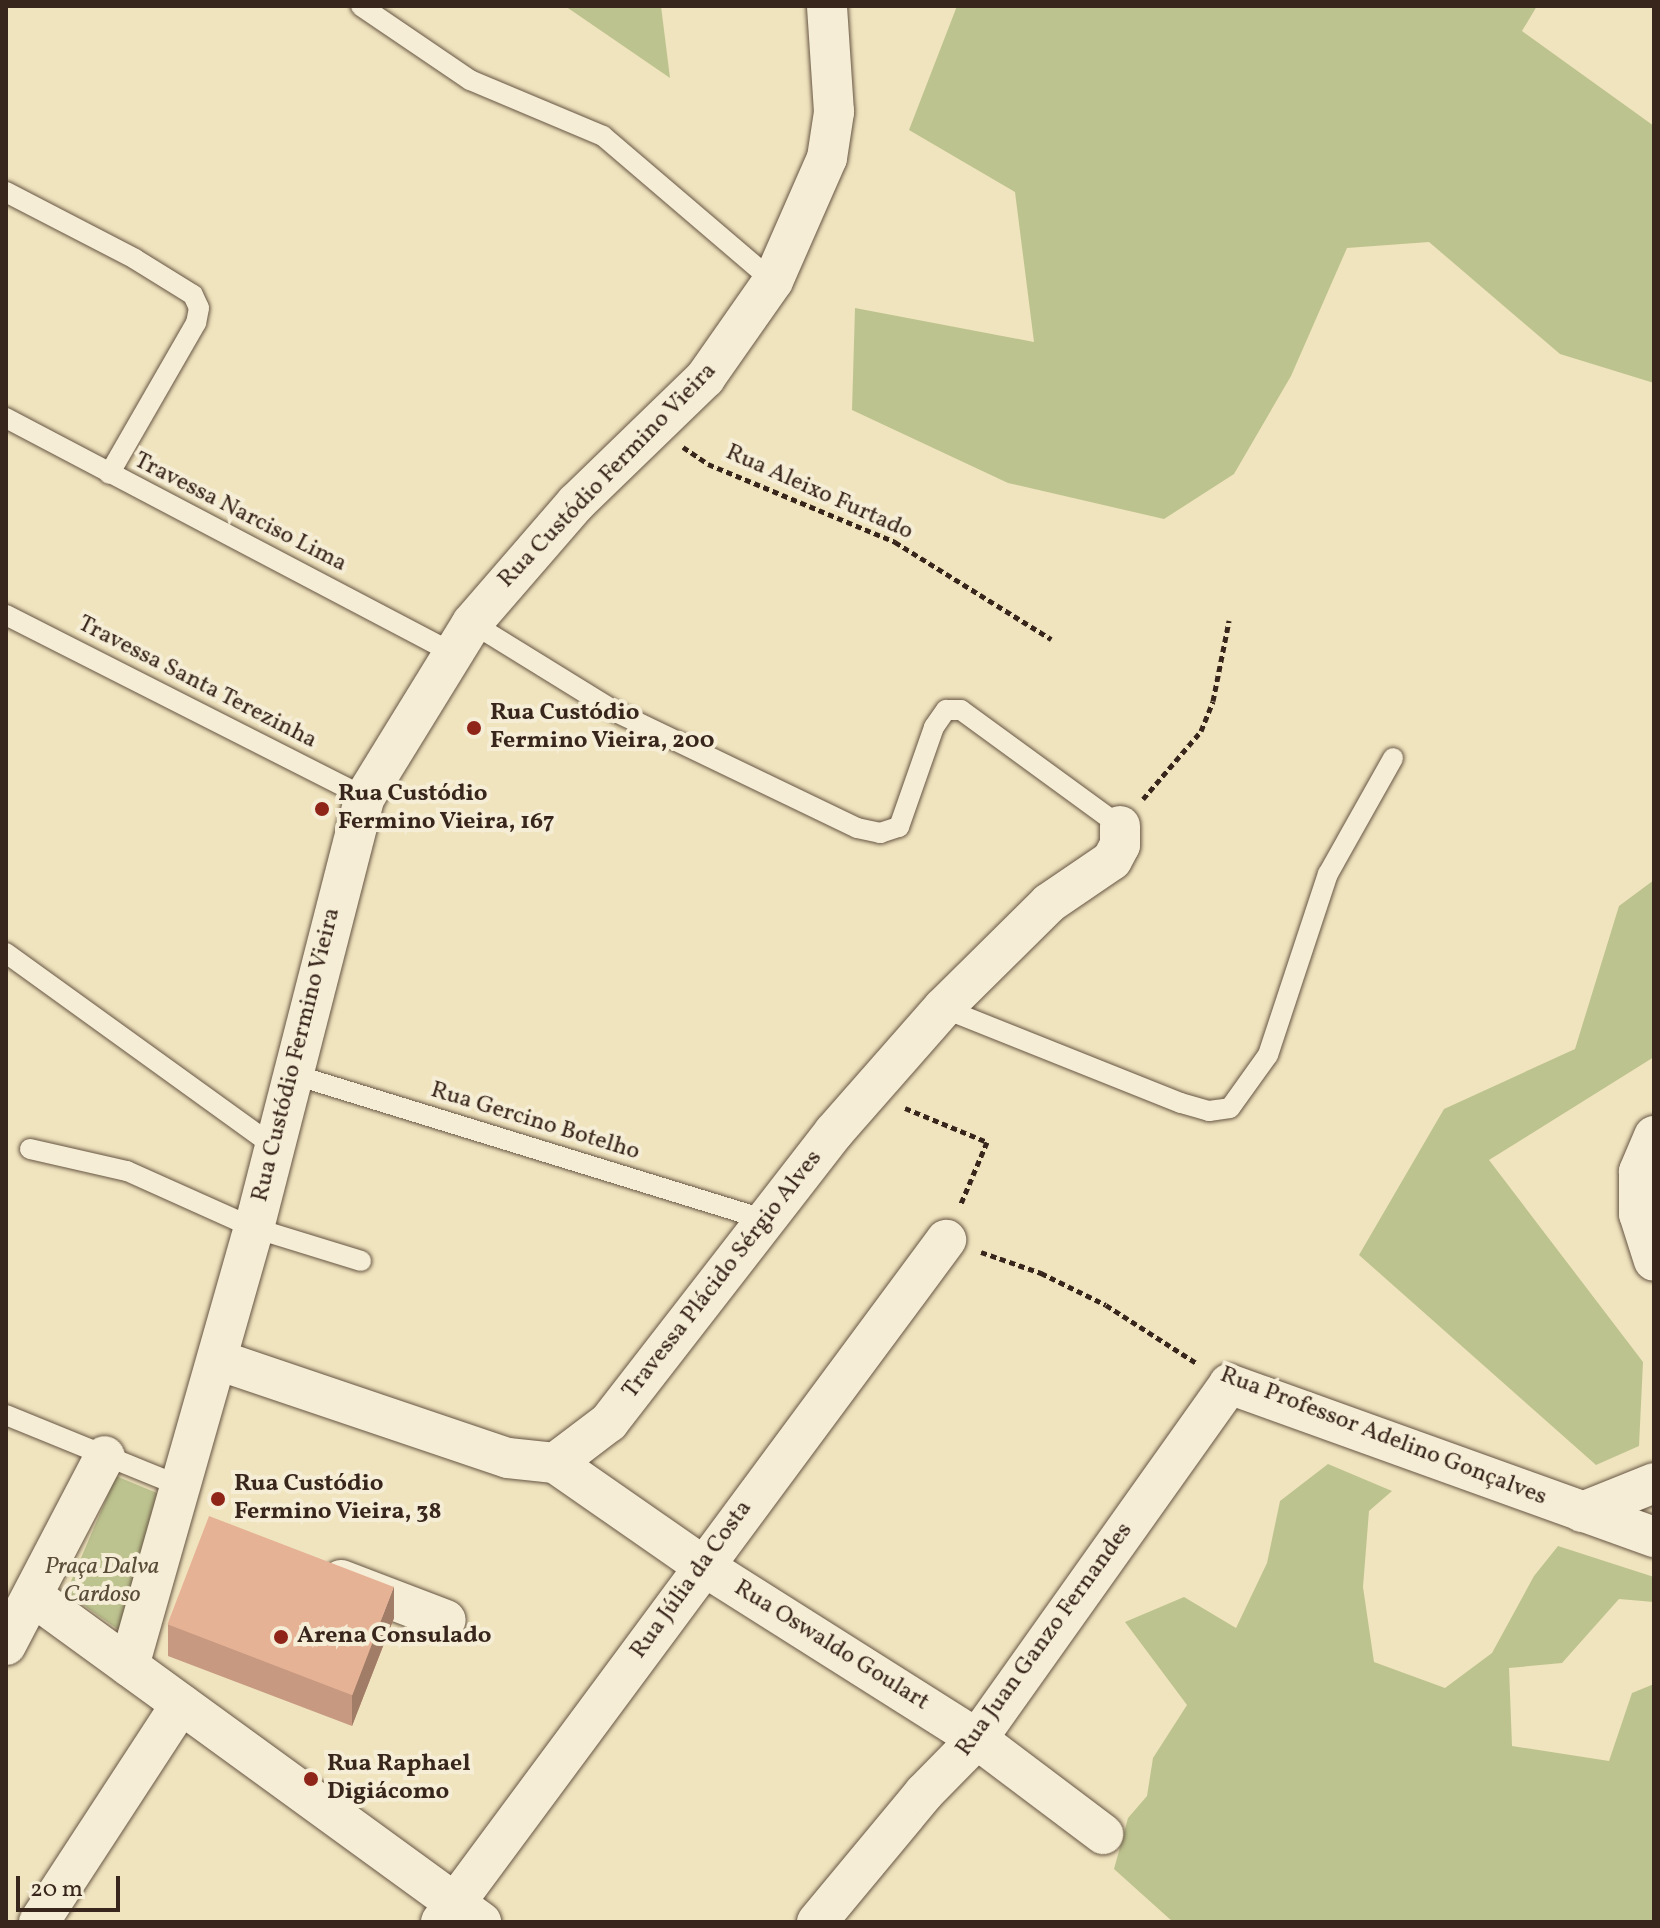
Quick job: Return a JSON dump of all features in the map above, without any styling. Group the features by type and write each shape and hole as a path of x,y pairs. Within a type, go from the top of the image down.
{"street":[{"name":"Rua Custódio Fermino Vieira","path":"129,1666 186,1511 218,1360 365,797 462,637 576,503 705,378 773,281 827,158 834,112 827,6"},
{"name":"Travessa Plácido Sérgio Alves","path":"555,1463 609,1422 763,1219 943,1008 1049,903 1103,869 1120,845 1120,826"},
{"path":"1654,1136 1639,1172 1639,1214 1654,1261"},
{"name":"Rua Júlia da Costa","path":"459,1916 702,1565 946,1240"},
{"path":"218,1360 508,1458 555,1463"},
{"name":"Rua Professor Adelino Gonçalves","path":"1229,1384 1654,1537"},
{"name":"Rua Juan Ganzo Fernandes","path":"817,1922 924,1793 977,1739 1229,1384"},
{"path":"6,1645 34,1597 105,1456"},
{"name":"Rua Oswaldo Goulart","path":"555,1463 702,1565 977,1739 1103,1834"},
{"path":"1582,1512 1654,1483"},
{"path":"303,1566 446,1620"},
{"path":"34,1597 181,1704 459,1916"},
{"path":"39,1922 181,1704"}],"lane":[{"path":"361,6 470,80 603,136 773,281"},
{"path":"6,192 135,259 193,295 199,308 196,323 109,474"},
{"name":"Travessa Narciso Lima","path":"6,418 109,474 462,637 857,828 880,833 899,827 934,727 946,710 961,710 1120,826"},
{"name":"Travessa Santa Terezinha","path":"6,615 365,797"},
{"path":"943,1008 1181,1103 1209,1111 1230,1108 1268,1055 1328,874 1393,758"},
{"path":"6,953 274,1146"},
{"name":"Rua Gercino Botelho","path":"292,1074 763,1219"},
{"path":"30,1149 127,1171 254,1228 361,1261"},
{"path":"6,1415 105,1456 186,1511"}],"path":[{"name":"Rua Aleixo Furtado","path":"656,427 708,464 895,542 1051,639"},
{"path":"1120,826 1201,731 1213,701 1229,621"},
{"path":"868,1093 987,1142 946,1240"},
{"name":"Rua Professor Adelino Gonçalves","path":"946,1240 1041,1273 1106,1305 1229,1384"}],"green space":[{"path":"565,6 661,6 670,78"},
{"path":"957,6 1537,6 1522,31 1654,126 1654,383 1560,354 1429,242 1347,248 1291,376 1234,474 1164,519 1008,483 852,410 855,308 1034,342 1015,192 909,130"},
{"path":"1654,880 1654,1057 1489,1160 1643,1362 1639,1446 1596,1465 1359,1255 1444,1109 1575,1049 1619,906"},
{"path":"1328,1464 1392,1491 1369,1511 1363,1587 1374,1662 1445,1688 1492,1653 1534,1576 1558,1546 1654,1577 1654,1602 1619,1599 1562,1663 1509,1668 1512,1746 1609,1761 1632,1693 1654,1684 1654,1922 1173,1922 1114,1869 1128,1818 1147,1796 1153,1758 1187,1705 1125,1622 1184,1597 1236,1628 1267,1563 1280,1501"},
{"name":"Praça Dalva Cardoso","path":"116,1476 157,1493 119,1630 66,1593"}],"building":[{"name":"Arena Consulado","path":"209,1516 394,1587 352,1695 167,1624"}],"place":[{"name":"Rua Custódio Fermino Vieira, 200","path":"474,728"},
{"name":"Rua Custódio Fermino Vieira, 167","path":"322,809"},
{"name":"Rua Custódio Fermino Vieira, 38","path":"218,1499"},
{"name":"Arena Consulado","path":"281,1637"},
{"name":"Rua Raphael Digiácomo","path":"311,1779"}]}
